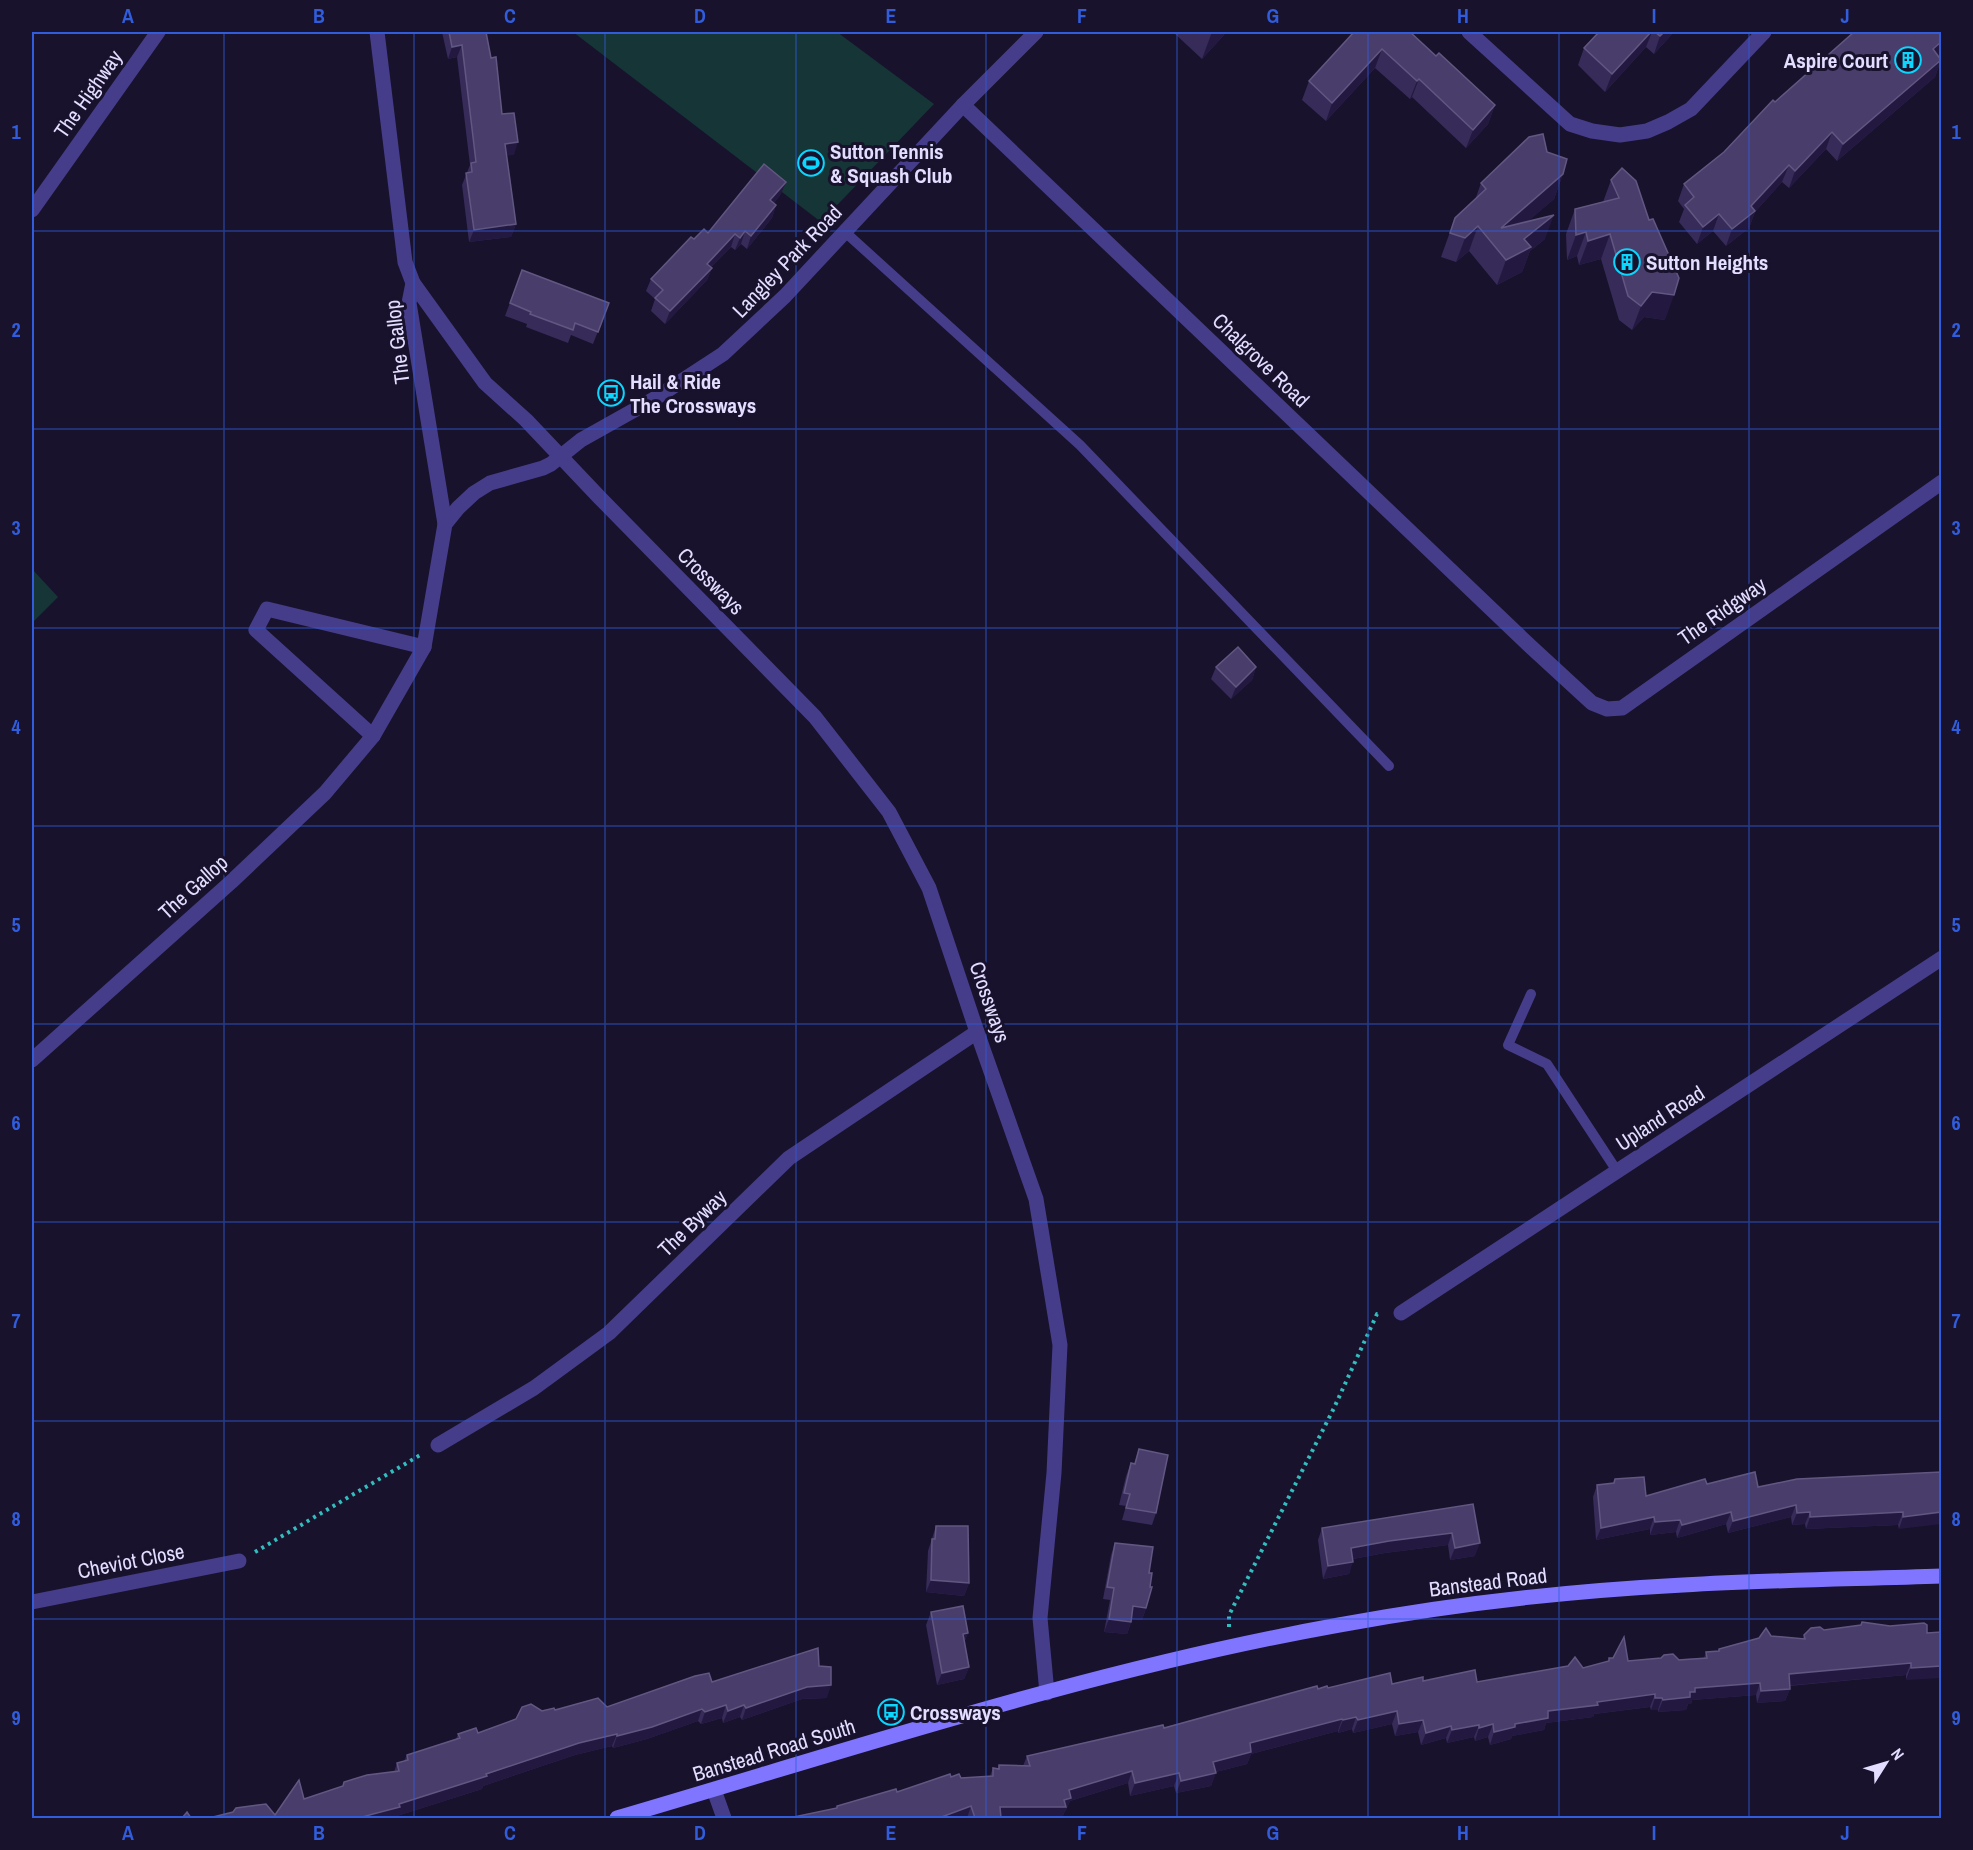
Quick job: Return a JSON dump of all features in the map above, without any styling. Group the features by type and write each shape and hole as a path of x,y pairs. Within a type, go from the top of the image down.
{"street":[{"name":"The Highway","path":"32,210 158,32"},
{"name":"The Gallop","path":"32,1060 231,882 325,794 373,736 424,647 446,524 409,303 412,283 405,262 377,32"},
{"name":"Langley Park Road","path":"561,455 581,440 654,399 723,354 785,296 963,105 1036,32"},
{"path":"1468,32 1570,123 1592,131 1620,135 1647,131 1691,109 1764,32"},
{"name":"Chalgrove Road","path":"963,105 1530,646"},
{"name":"Crossways","path":"412,283 485,383 561,455 600,498 815,717 889,812 930,888 977,1032 1036,1199 1060,1345 1054,1473 1040,1618 1047,1693"},
{"path":"446,524 458,508 482,488 499,480 543,468 561,455"},
{"name":"The Ridgway","path":"1530,646 1592,703 1606,710 1622,708 1941,482"},
{"path":"373,736 256,630 267,609 424,647"},
{"name":"Upland Road","path":"1401,1313 1941,958"},
{"name":"The Byway","path":"438,1445 534,1388 609,1333 789,1158 977,1032"},
{"name":"Cheviot Close","path":"32,1602 239,1561"},
{"name":"Banstead Road","path":"1047,1693 1228,1646 1415,1612 1556,1595 1682,1585 1941,1576"},
{"name":"Banstead Road South","path":"617,1818 1005,1703 1047,1693"},
{"path":"714,1790 724,1818"}],"lane":[{"path":"845,232 1080,445 1389,766"},
{"path":"1531,994 1508,1045 1547,1064 1617,1171"}],"path":[{"path":"1228,1646 1229,1615 1334,1408 1377,1314 1401,1313"},
{"path":"239,1561 438,1445"}],"green space":[{"name":"Sutton Tennis & Squash Club","path":"573,32 837,32 934,104 821,222"},
{"path":"32,569 58,597 32,623"}],"building":[{"path":"449,32 486,32 491,58 496,57 502,114 514,113 518,142 505,144 516,224 474,230 466,173 472,172 471,163 476,162 462,45 452,47"},
{"path":"1354,32 1410,32 1436,56 1439,53 1495,105 1473,130 1419,79 1417,81 1382,49 1332,103 1309,81"},
{"path":"1599,32 1651,32 1612,74 1584,48"},
{"path":"1854,32 1941,32 1941,42 1933,49 1941,60 1843,144 1832,132 1795,171 1789,165 1751,206 1755,211 1732,229 1719,214 1703,227 1685,205 1694,197 1684,184 1724,152 1773,100 1775,102"},
{"path":"1543,134 1547,152 1567,159 1563,174 1501,228 1554,215 1524,239 1531,247 1506,260 1478,226 1465,238 1450,233 1455,218 1486,189 1481,183 1529,137"},
{"path":"764,164 786,182 770,200 776,205 751,236 745,231 740,238 735,234 707,264 712,268 670,311 655,298 663,290 651,279 691,237 694,239 704,229 708,233"},
{"path":"1622,168 1636,181 1649,220 1653,219 1679,278 1674,295 1652,292 1641,306 1628,296 1610,234 1588,241 1586,232 1576,235 1575,209 1619,198 1611,180"},
{"path":"522,270 609,303 598,332 575,323 573,330 530,314 531,312 510,303"},
{"path":"1238,647 1256,667 1236,687 1216,667"},
{"path":"1139,1449 1168,1455 1156,1513 1126,1508 1130,1494 1124,1493 1131,1463 1135,1464"},
{"path":"1755,1472 1758,1487 1797,1479 1941,1472 1941,1512 1903,1517 1903,1512 1810,1517 1810,1512 1797,1513 1796,1505 1733,1521 1731,1512 1682,1525 1680,1520 1655,1522 1654,1517 1601,1528 1597,1485 1614,1483 1615,1479 1644,1477 1646,1496 1705,1479 1707,1484"},
{"path":"1473,1504 1480,1543 1455,1548 1452,1533 1389,1541 1351,1548 1353,1562 1328,1566 1322,1528"},
{"path":"936,1526 968,1526 969,1583 931,1580 932,1539 935,1539"},
{"path":"1115,1543 1153,1547 1149,1573 1152,1573 1150,1587 1152,1587 1146,1608 1133,1606 1131,1622 1109,1619 1114,1588 1107,1587"},
{"path":"963,1606 968,1633 963,1634 969,1667 942,1673 931,1612"},
{"path":"1862,1622 1890,1626 1924,1623 1927,1625 1927,1633 1941,1632 1941,1666 1911,1668 1911,1663 1789,1674 1790,1689 1761,1691 1760,1683 1695,1688 1695,1692 1690,1692 1690,1697 1663,1700 1655,1698 1655,1694 1597,1702 1598,1705 1548,1711 1548,1718 1515,1724 1515,1727 1494,1732 1493,1724 1479,1728 1479,1725 1452,1730 1451,1726 1426,1733 1423,1720 1399,1724 1397,1711 1358,1720 1356,1717 1342,1719 1250,1743 1251,1752 1213,1762 1216,1773 1181,1781 1179,1773 1135,1783 1132,1771 1069,1790 1071,1798 1064,1800 1066,1807 1000,1807 1001,1818 975,1818 971,1806 939,1818 789,1818 837,1808 837,1806 896,1789 897,1792 950,1774 951,1777 959,1774 961,1778 993,1776 993,1768 999,1769 999,1765 1030,1766 1027,1756 1163,1725 1164,1728 1317,1686 1318,1689 1327,1686 1328,1688 1390,1673 1392,1684 1423,1677 1423,1681 1475,1670 1477,1682 1568,1666 1575,1657 1583,1668 1613,1658 1624,1637 1628,1661 1661,1658 1664,1655 1673,1654 1679,1660 1707,1658 1706,1652 1719,1651 1719,1649 1759,1638 1766,1628 1771,1636 1805,1639 1804,1635 1811,1628 1820,1627 1824,1630 1861,1625"},
{"path":"818,1648 819,1666 831,1667 831,1685 807,1687 746,1708 744,1705 728,1711 726,1705 705,1712 702,1709 652,1727 579,1743 399,1804 400,1807 359,1818 209,1818 233,1812 236,1808 266,1804 275,1815 299,1780 304,1799 367,1775 399,1771 397,1763 408,1760 407,1755 460,1738 458,1734 476,1728 478,1733 516,1719 522,1707 531,1704 542,1711 554,1708 555,1710 598,1698 607,1707 695,1676 709,1673 712,1682"},
{"path":"187,1812 191,1818 182,1818"}],"place":[{"name":"Aspire Court","path":"1908,60"},
{"name":"Sutton Tennis & Squash Club","path":"811,163"},
{"name":"Sutton Heights","path":"1627,262"},
{"name":"Hail & Ride The Crossways","path":"611,393"},
{"name":"Crossways","path":"891,1712"}]}
